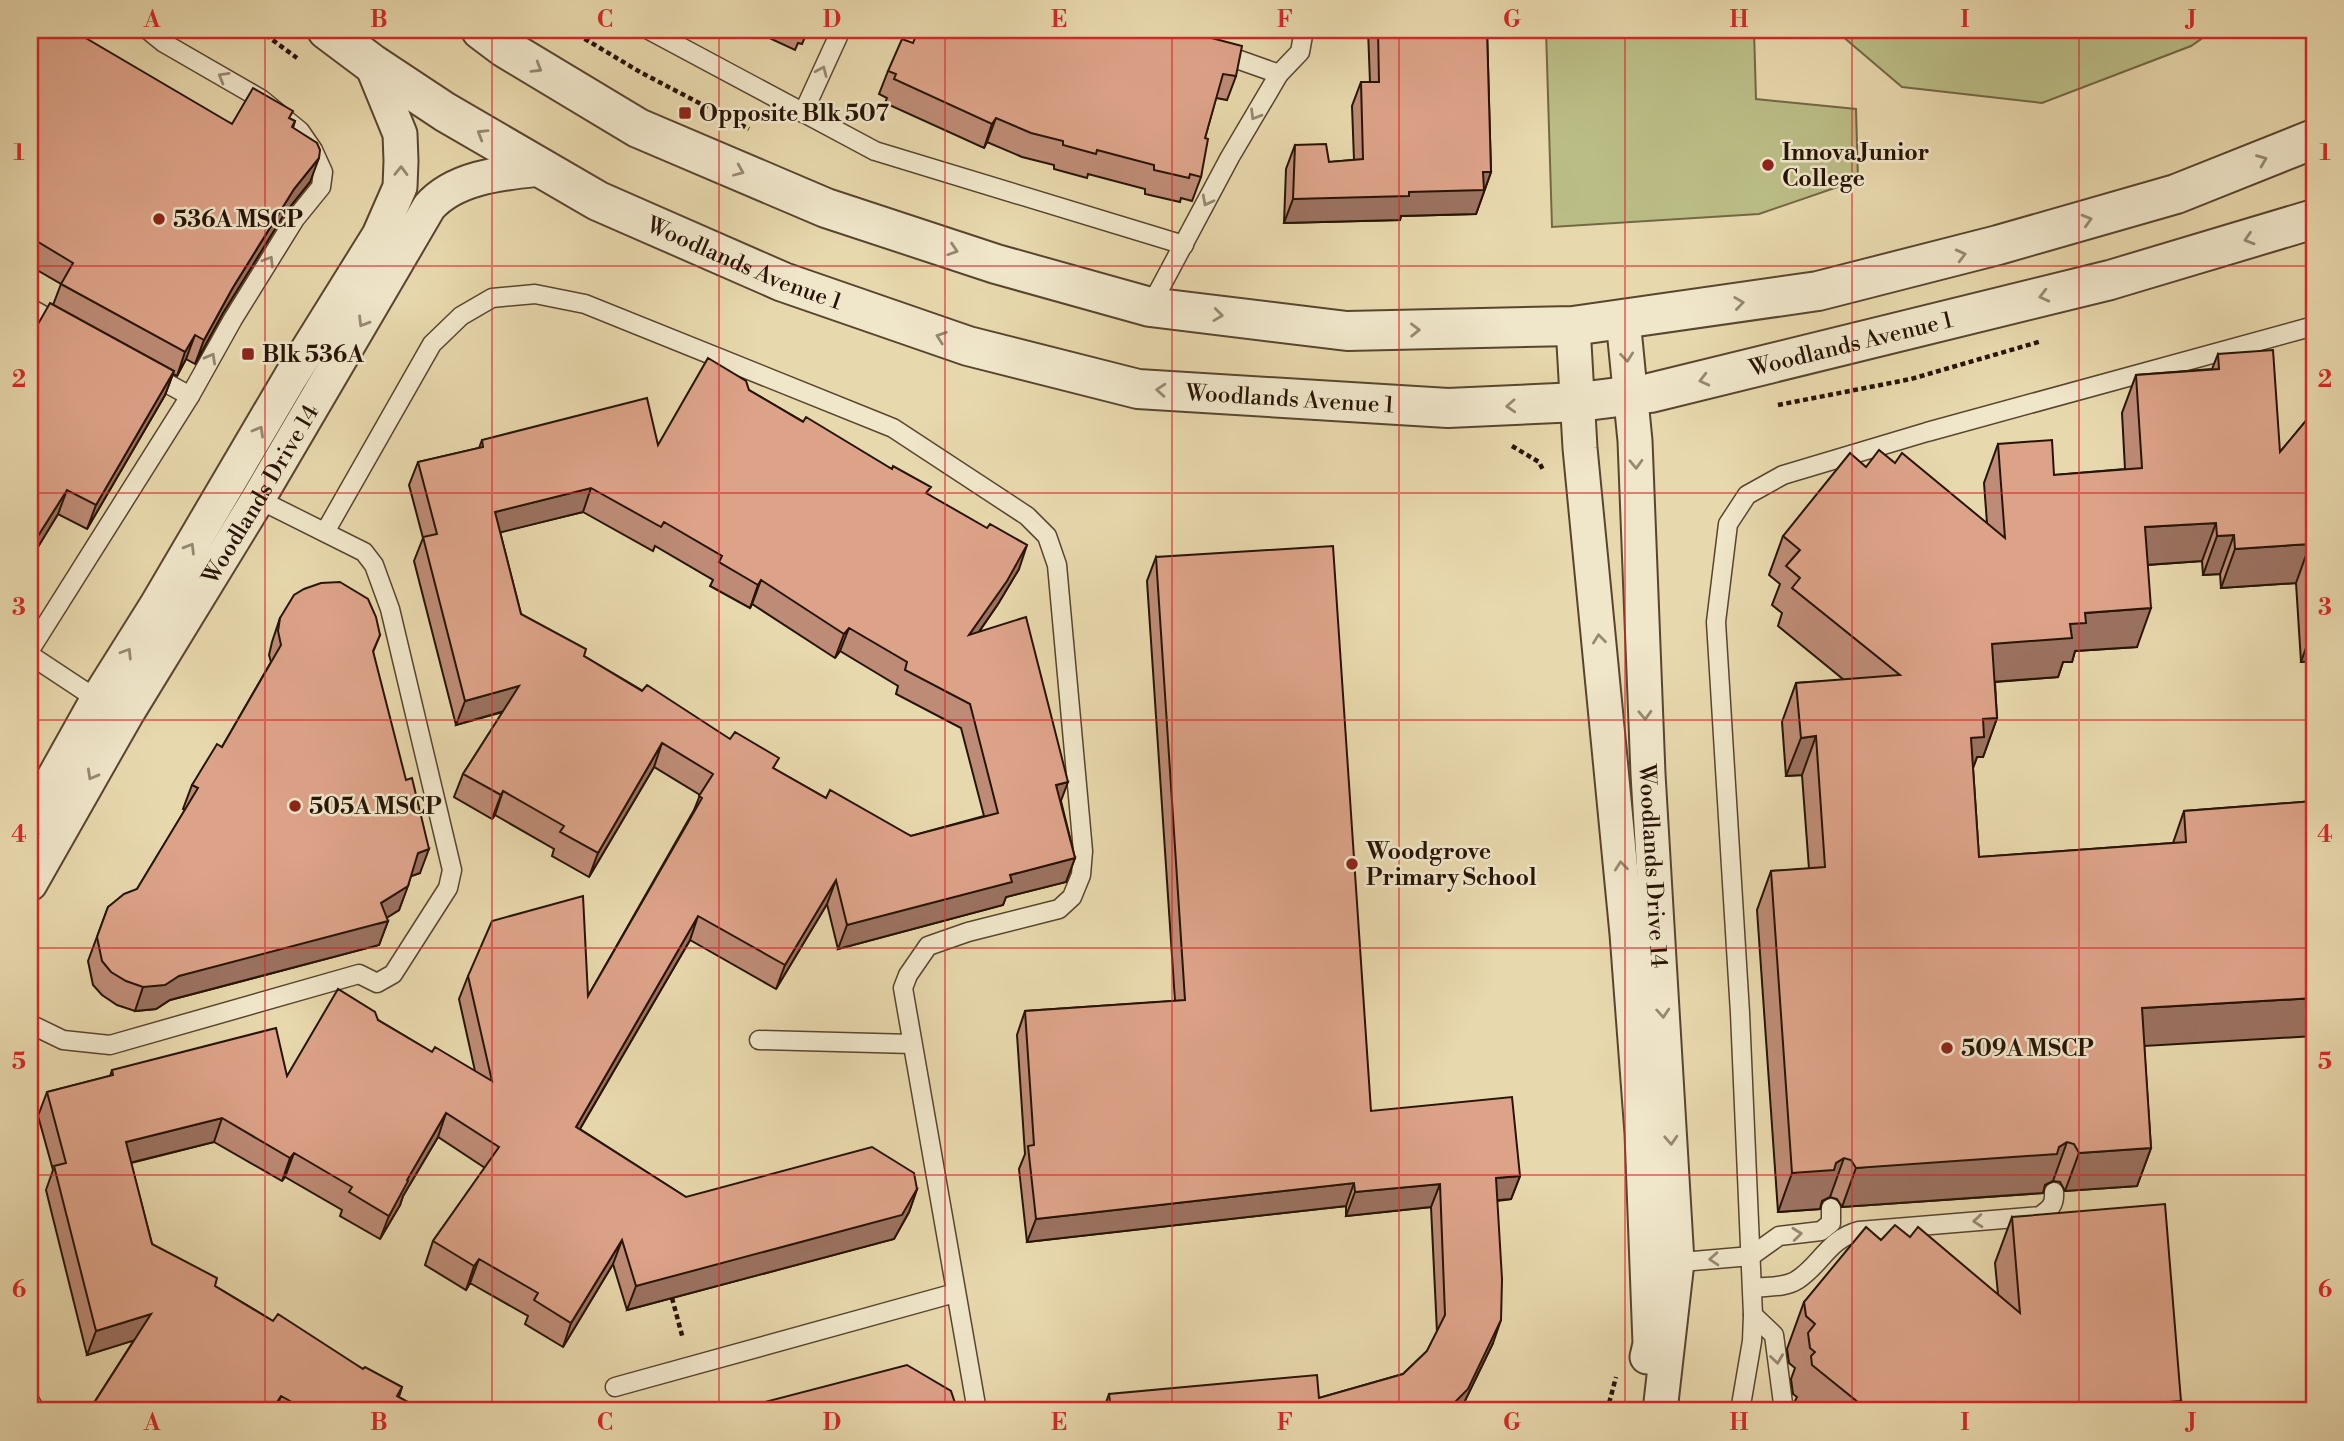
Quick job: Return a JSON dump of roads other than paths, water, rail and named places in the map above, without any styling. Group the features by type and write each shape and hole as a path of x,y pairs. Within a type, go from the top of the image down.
{"street":[{"name":"Woodlands Avenue 1","path":"327,30 371,63 446,112 598,201 783,282 968,346 1138,389 1448,408 1579,402 1630,396 2110,280 2314,219"},
{"path":"481,30 505,48 638,128 826,208 996,264 1150,307 1347,331 1573,326 1818,291 1998,245 2176,194 2314,139"},
{"name":"Woodlands Drive 14","path":"30,884 112,708 229,483 290,378 379,235 400,187 400,134 371,63"},
{"name":"Woodlands Drive 14","path":"30,820 258,499 429,207 456,187 483,178 541,169"},
{"name":"Woodlands Drive 14","path":"1623,319 1635,441 1648,774 1661,1264 1660,1411"},
{"name":"Woodlands Drive 14","path":"1573,326 1580,448 1628,947 1642,1133 1661,1264 1638,1411"}],"lane":[{"path":"112,708 30,653 190,396 233,319 295,219 321,187 323,172 313,150 299,131 261,99 164,43 148,30"},
{"path":"649,30 875,150 1184,245"},
{"path":"803,113 841,30"},
{"path":"1150,307 1230,157 1279,74 1300,52 1304,30"},
{"path":"1204,47 1279,74"},
{"path":"325,532 432,344 461,316 492,298 535,294 585,304 893,428 1027,516 1047,536 1057,565 1083,851 1081,875 1072,897 1059,909 968,932 928,946 908,975 904,989 977,1411"},
{"path":"30,308 83,337"},
{"path":"1740,1411 1752,1341 1753,1288 1740,999 1716,622 1728,524 1747,495 1783,475 1940,428 2314,326"},
{"path":"130,363 190,396"},
{"path":"30,1024 62,1040 110,1045 359,974 377,983 393,974 448,888 452,870 384,588 374,565 364,552 229,483"},
{"path":"759,1040 912,1044"},
{"path":"1753,1288 1798,1280 1846,1234 2040,1216 2050,1209 2055,1200 2054,1192"},
{"path":"1661,1264 1751,1256 1779,1236 1821,1231 1831,1223 1831,1208"},
{"path":"615,1387 955,1293"},
{"path":"1753,1315 1774,1335 1784,1411"},
{"path":"30,1401 35,1411"}],"place":[{"name":"Opposite Blk 507","path":"685,113"},
{"name":"Innova Junior College","path":"1768,165"},
{"name":"536A MSCP","path":"159,219"},
{"name":"Blk 536A","path":"248,354"},
{"name":"505A MSCP","path":"295,806"},
{"name":"Woodgrove Primary School","path":"1352,864"},
{"name":"509A MSCP","path":"1947,1048"}]}
